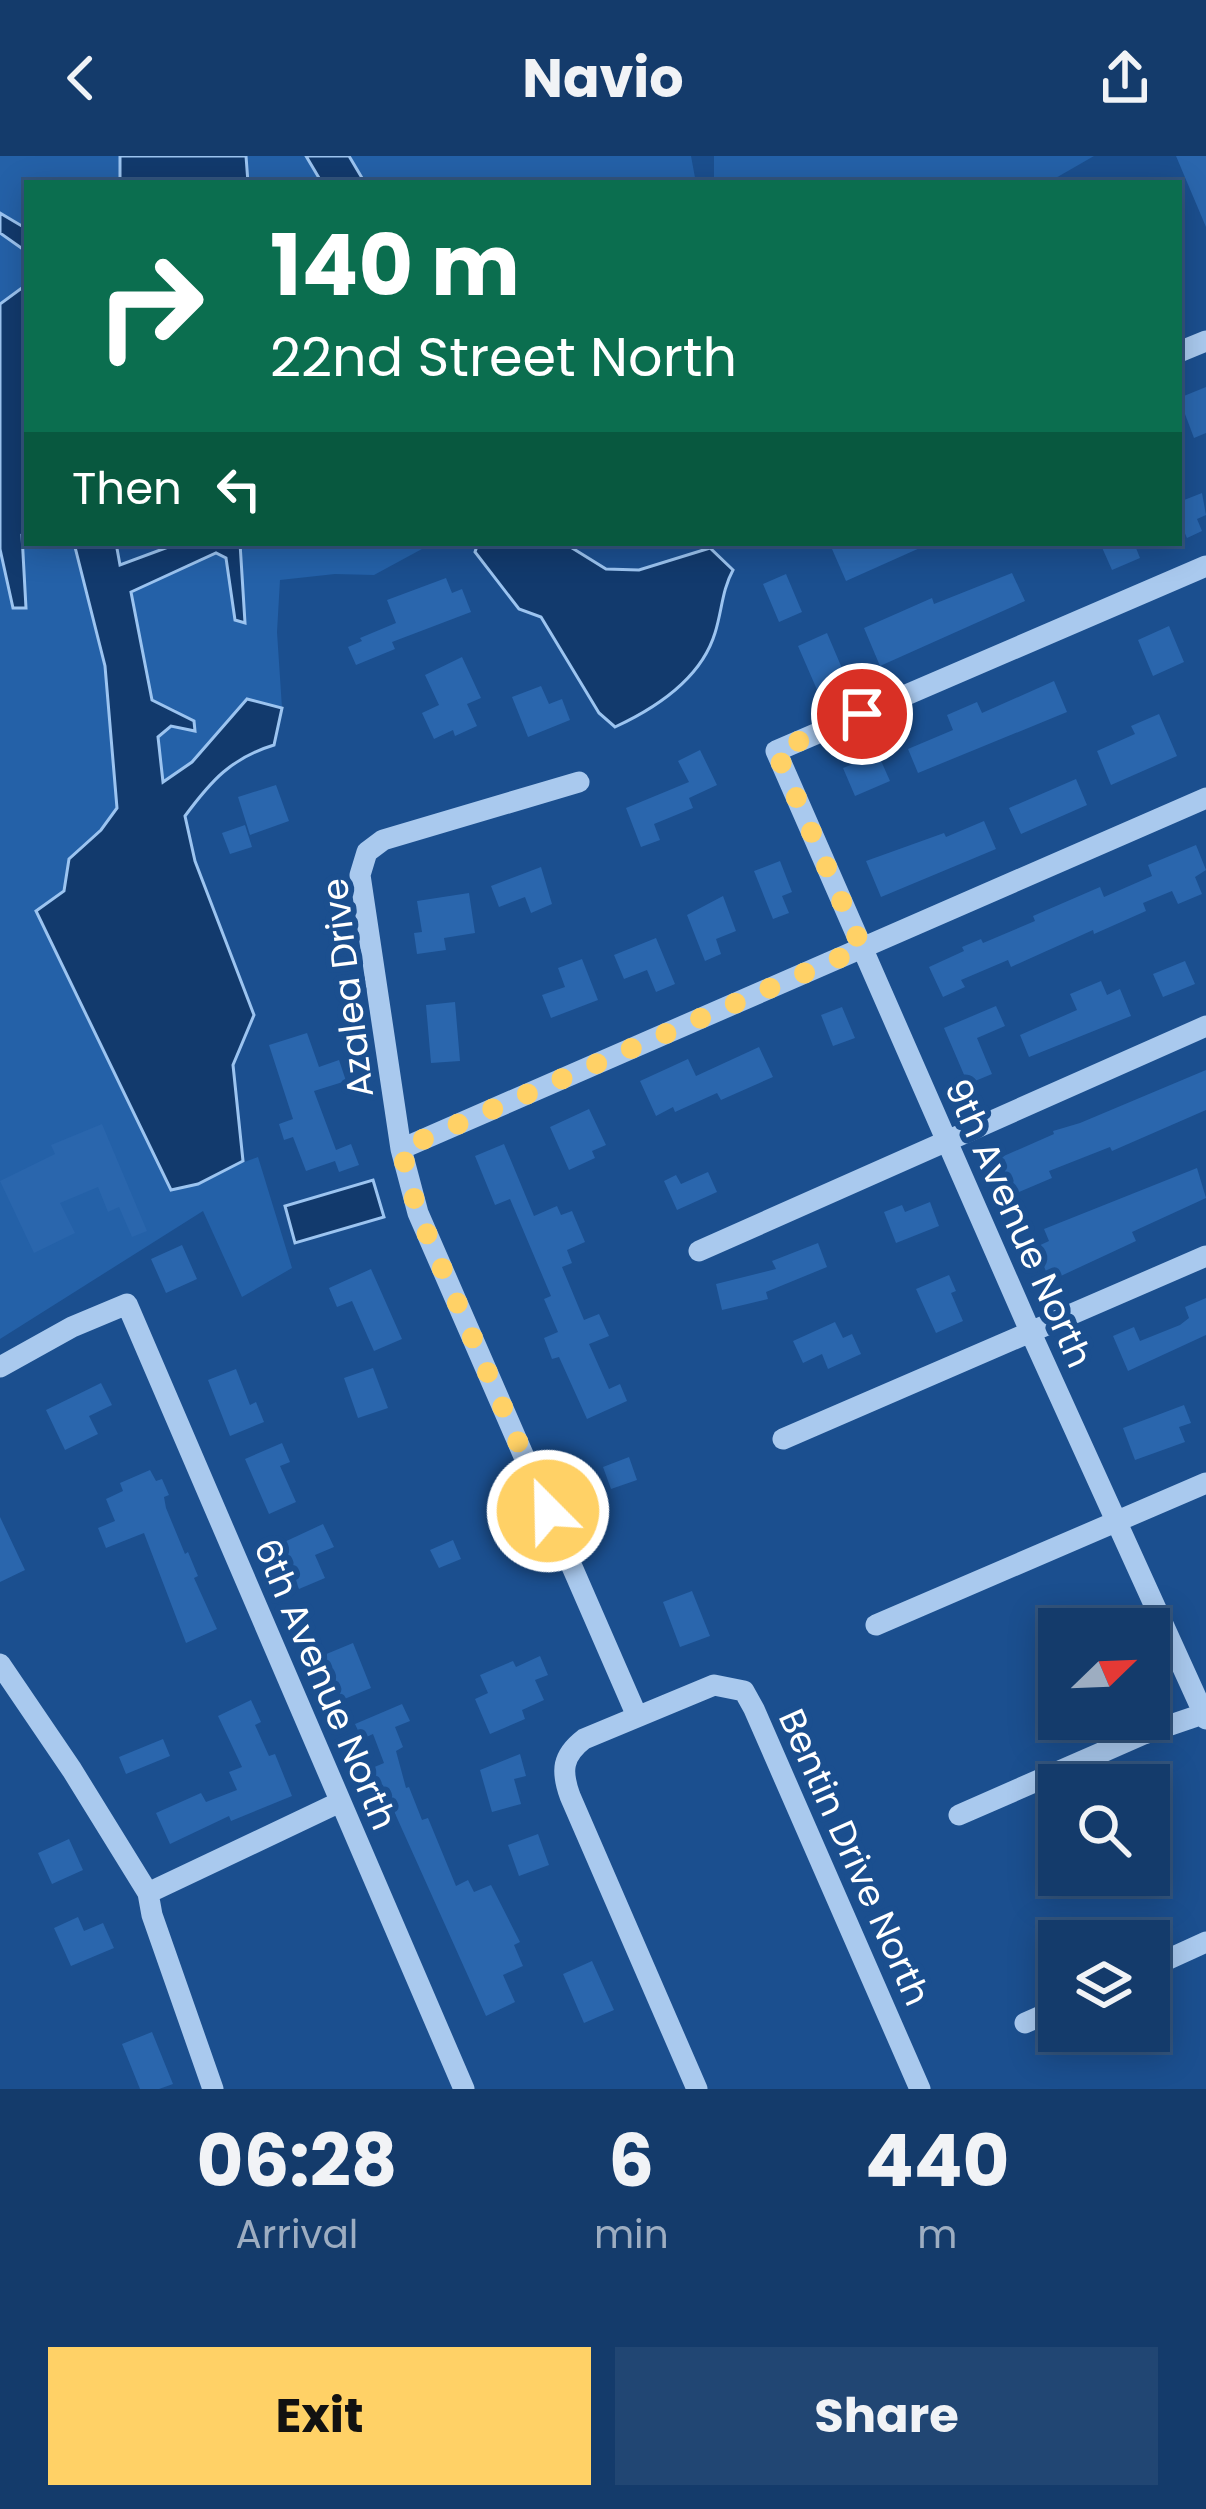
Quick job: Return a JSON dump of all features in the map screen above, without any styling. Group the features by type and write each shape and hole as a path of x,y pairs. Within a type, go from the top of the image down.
{"street":[{"name":"9th Avenue North","path":"1205,1715 945,1140 776,751 1206,566"},
{"name":"Azalea Drive","path":"579,782 383,840 367,852 360,875 401,1149 418,1213 637,1716"},
{"path":"401,1149 1206,798"},
{"path":"699,1251 1206,1026"},
{"path":"783,1439 1206,1256"},
{"name":"6th Avenue North","path":"0,1367 127,1304 464,2089"},
{"path":"876,1625 1206,1483"},
{"path":"0,1664 148,1893 213,2089"},
{"name":"Bentin Drive North","path":"637,1716 715,1685 744,1691 920,2089"},
{"path":"959,1815 1144,1734 1205,1715"},
{"path":"637,1716 571,1749 563,1777 697,2089"},
{"path":"148,1893 340,1802"},
{"path":"1170,1958 1206,1942"},
{"path":"1025,2023 1038,2017"}],"shaded area":[{"path":"0,156 120,156 120,180 24,180 24,227 0,213"},
{"path":"120,156 246,156 248,180 120,180"},
{"path":"246,156 306,156 320,180 248,180"},
{"path":"306,156 349,156 363,180 320,180"},
{"path":"349,156 691,156 695,180 363,180"},
{"path":"714,156 1094,156 1052,180 714,180"},
{"path":"0,213 24,227 24,250 0,233"},
{"path":"0,233 24,250 24,287 0,304"},
{"path":"24,286 26,608 13,608 0,549 0,304"},
{"path":"22,535 24,546 75,546 105,666 117,808 69,859 65,891 37,910 171,1189 258,1157 292,1268 242,1297 203,1211 0,1339 0,549 13,608 26,607"},
{"path":"75,546 117,546 120,565 171,546 240,546 245,623 235,620 226,558 216,553 131,592 152,700 194,721 195,731 171,726 158,737 163,782 192,762 247,699 282,708 274,745 223,772 185,816 195,861 254,1015 233,1065 243,1161 198,1184 171,1190 36,911 64,891 69,859 117,808 105,666"},
{"path":"240,546 427,546 374,575 280,580 277,632 282,708 247,699 192,762 163,782 158,737 171,726 176,710 152,700 131,591 216,553 226,558 235,619 244,623"},
{"path":"477,546 569,546 606,569 639,570 710,548 733,570 715,633 699,664 661,701 615,727 599,713 541,617 519,609 475,552"},
{"path":"373,1180 384,1217 295,1243 285,1206"}],"building":[{"path":"1176,156 1206,156 1206,227"},
{"path":"1206,387 1206,433 1194,438 1182,397"},
{"path":"1202,493 1206,515 1197,519 1202,531 1187,538 1182,527 1182,501"},
{"path":"838,546 924,546 846,581 832,549"},
{"path":"1101,546 1135,546 1140,558 1112,570"},
{"path":"1012,573 1025,601 880,666 864,628 932,598 934,604"},
{"path":"786,574 802,612 779,622 763,584"},
{"path":"446,578 452,593 462,589 471,612 392,642 395,649 356,665 348,647 396,623 387,600"},
{"path":"1169,626 1184,662 1153,676 1138,640"},
{"path":"827,633 847,680 818,692 798,646"},
{"path":"462,657 481,698 467,704 477,726 434,739 422,713 439,705 425,675"},
{"path":"1054,681 1067,712 918,773 908,749 953,730 947,715 977,702 982,713"},
{"path":"541,686 549,704 562,699 570,720 528,737 512,697"},
{"path":"1159,714 1177,756 1111,785 1097,751 1135,734 1131,726"},
{"path":"700,750 717,785 689,798 693,808 654,824 660,840 641,847 626,808 689,782 678,761"},
{"path":"878,754 890,781 855,796 843,768"},
{"path":"1076,779 1087,805 1021,834 1009,808"},
{"path":"276,785 289,821 250,835 238,797"},
{"path":"984,821 996,849 881,897 866,861"},
{"path":"245,825 252,847 230,854 222,833"},
{"path":"1196,845 1206,870 1195,877 1202,894 1178,904 1172,891 1143,903 1146,911 1094,934 1093,930 1011,967 1008,960 961,980 965,987 943,997 929,967 964,951 962,947 1035,921 1033,916 1100,887 1104,897 1152,876 1148,865"},
{"path":"780,861 792,892 782,896 789,913 773,919 754,871"},
{"path":"541,867 552,904 531,913 525,897 499,907 491,886"},
{"path":"469,893 475,933 444,938 446,950 417,954 414,933 422,932 417,901"},
{"path":"723,896 736,931 716,939 721,954 705,961 687,915"},
{"path":"656,938 675,984 656,992 647,970 624,979 614,955"},
{"path":"582,959 598,1000 551,1018 542,995 565,987 558,968"},
{"path":"1185,961 1195,984 1163,997 1153,974"},
{"path":"1101,981 1107,995 1120,989 1131,1016 1029,1057 1020,1035 1077,1010 1070,994"},
{"path":"455,1002 460,1061 431,1063 426,1005"},
{"path":"996,1006 1005,1026 977,1038 992,1074 968,1084 944,1028"},
{"path":"842,1007 855,1038 833,1046 821,1015"},
{"path":"307,1033 319,1067 339,1060 346,1081 314,1091 336,1150 351,1144 359,1165 339,1172 335,1161 306,1171 293,1137 284,1140 279,1124 293,1119 269,1045"},
{"path":"759,1047 773,1077 721,1100 717,1093 656,1116 640,1081 688,1059 696,1076"},
{"path":"1206,1070 1206,1110 1112,1151 1110,1147 1049,1171 1052,1178 1012,1195 997,1159 1053,1131"},
{"path":"589,1109 606,1145 592,1151 595,1158 569,1170 550,1127"},
{"path":"102,1124 147,1231 132,1237 119,1207 108,1212 98,1187 60,1203 75,1233 34,1253 0,1181 55,1154 51,1145"},
{"path":"504,1144 534,1216 557,1206 561,1215 572,1211 585,1242 567,1250 572,1263 562,1267 584,1320 599,1314 609,1336 589,1344 609,1389 620,1384 627,1401 587,1419 559,1357 552,1359 544,1338 558,1332 544,1299 551,1296 510,1199 495,1205 475,1156"},
{"path":"1197,1168 1206,1198 1132,1232 1136,1241 1050,1281 1036,1247 1049,1241 1044,1229"},
{"path":"708,1172 717,1192 677,1210 664,1181 676,1175 681,1184"},
{"path":"930,1202 939,1226 896,1243 884,1212 902,1205 905,1212"},
{"path":"818,1243 827,1267 766,1292 768,1299 722,1310 716,1284 776,1269 772,1261"},
{"path":"182,1245 197,1279 166,1293 151,1259"},
{"path":"371,1269 402,1339 374,1351 352,1301 337,1307 329,1288"},
{"path":"949,1275 963,1321 936,1333 916,1289"},
{"path":"1206,1298 1206,1335 1128,1371 1113,1336 1134,1327 1140,1341 1180,1325 1189,1318 1185,1307"},
{"path":"835,1322 843,1338 852,1334 861,1354 828,1369 822,1354 803,1363 793,1341"},
{"path":"373,1368 388,1408 358,1418 344,1378"},
{"path":"236,1369 250,1405 256,1402 264,1422 230,1436 208,1380"},
{"path":"101,1383 112,1405 89,1416 98,1434 65,1450 46,1410"},
{"path":"1184,1405 1191,1423 1179,1427 1185,1442 1135,1460 1123,1428"},
{"path":"282,1443 290,1462 280,1466 296,1502 269,1514 245,1459"},
{"path":"629,1457 637,1480 611,1489 603,1467"},
{"path":"150,1470 156,1481 162,1479 169,1495 164,1497 166,1508 217,1629 186,1643 144,1533 106,1548 98,1528 115,1521 106,1499 123,1491 120,1483"},
{"path":"0,1517 25,1570 0,1582"},
{"path":"323,1524 334,1547 315,1555 325,1578 299,1589 280,1544"},
{"path":"453,1540 461,1559 439,1568 430,1550"},
{"path":"692,1591 710,1636 680,1647 663,1602"},
{"path":"353,1643 371,1688 342,1700 324,1655"},
{"path":"540,1656 548,1675 535,1680 544,1700 522,1710 525,1719 490,1734 475,1699 488,1693 480,1675"},
{"path":"251,1700 261,1722 255,1725 269,1756 275,1754 292,1796 231,1821 229,1816 170,1844 156,1813 201,1793 206,1802 237,1790 229,1772 242,1767 218,1716"},
{"path":"402,1704 410,1721 395,1727 403,1747 396,1751 406,1788 422,1820 428,1818 456,1886 468,1880 474,1892 491,1885 520,1942 514,1945 523,1966 503,1975 515,2002 486,2016 393,1809 388,1811 372,1768 384,1763 373,1734 362,1739 355,1724"},
{"path":"163,1739 170,1756 126,1774 119,1757"},
{"path":"520,1754 526,1776 514,1779 521,1804 492,1812 480,1770"},
{"path":"538,1834 549,1865 519,1876 508,1845"},
{"path":"69,1839 83,1870 52,1884 38,1853"},
{"path":"78,1917 84,1931 103,1923 114,1948 71,1966 54,1928"},
{"path":"592,1961 614,2010 584,2023 563,1974"},
{"path":"152,2032 173,2084 140,2089 122,2044"}],"route":[{"path":"548,1511 418,1213 401,1149 862,948 776,751 862,714"}]}
